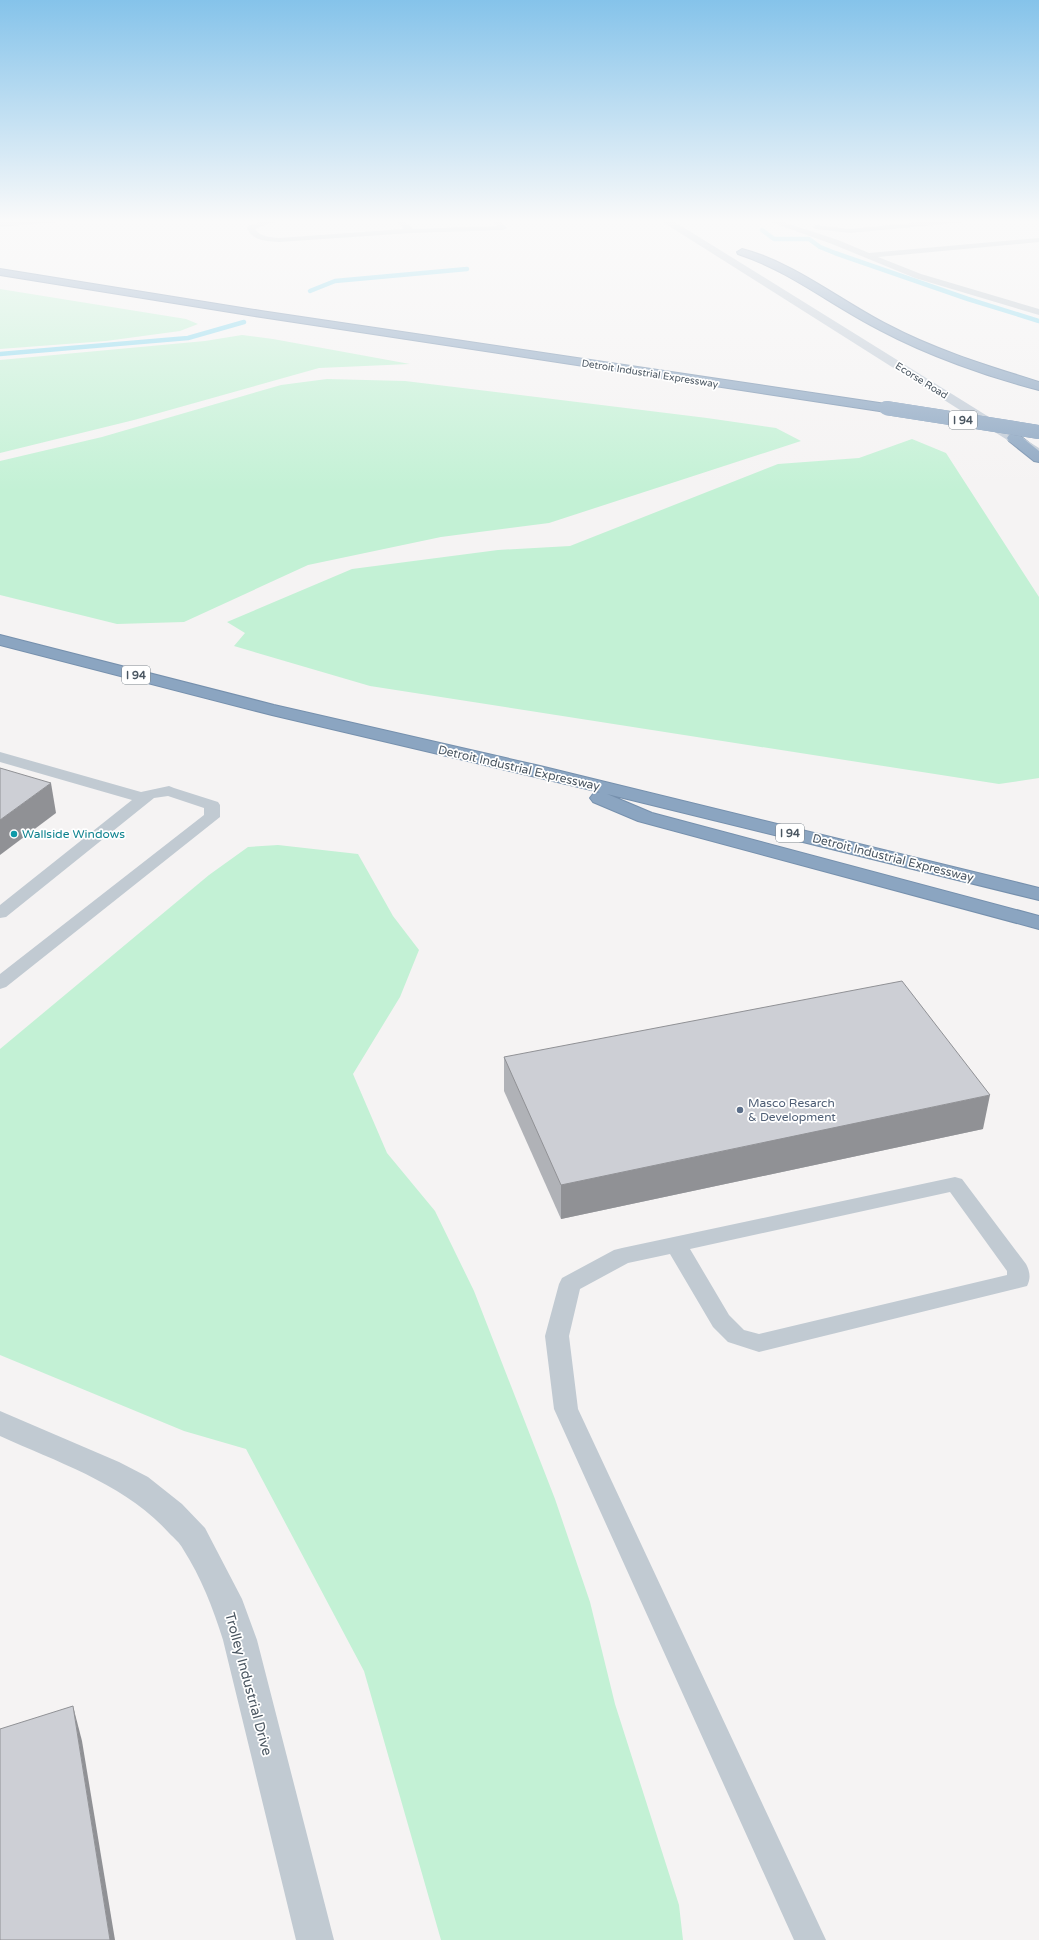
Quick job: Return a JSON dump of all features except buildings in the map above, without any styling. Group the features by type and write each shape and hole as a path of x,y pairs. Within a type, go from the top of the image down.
{"highway":[{"name":"Detroit Industrial Expressway","path":"233,310 1039,432"},
{"path":"852,310 884,328 933,350 991,371 1039,386"},
{"path":"1014,438 1039,458"},
{"name":"Detroit Industrial Expressway","path":"0,640 272,710 540,772 1039,894"},
{"path":"540,772 645,817 1039,923"}],"main road":[{"name":"Ecorse Road","path":"808,310 1039,454"},
{"path":"834,310 876,336"},
{"path":"1000,412 1039,436"}],"street":[{"name":"Trolley Industrial Drive","path":"0,1423 108,1471 137,1486 171,1513 194,1538 226,1599 240,1640 315,1940"}],"lane":[{"path":"0,757 144,798"},
{"path":"0,913 149,794 169,792 212,805 212,817 0,983"},
{"path":"676,1245 721,1321 736,1336 759,1344 1019,1280 1018,1270 955,1184 622,1256 570,1284 557,1336 566,1409 810,1940"}],"green space":[{"path":"0,310 127,310 186,319 198,324 180,331 106,341 0,349"},
{"path":"242,335 273,339 410,364 319,368 134,420 0,453 0,360 205,341"},
{"path":"327,379 405,381 707,418 776,428 801,441 549,523 441,537 308,565 184,622 117,624 0,595 0,461 102,437 281,385"},
{"path":"912,439 946,453 1039,597 1039,778 999,784 370,686 234,646 245,633 227,622 352,569 498,550 570,546 778,464 859,458"},
{"path":"278,845 358,854 393,916 419,950 400,997 353,1074 387,1153 435,1211 474,1291 555,1499 590,1602 615,1704 679,1905 683,1940 441,1940 364,1671 246,1449 184,1431 0,1355 0,1049 209,875 248,847"}],"waterway":[{"path":"1002,310 1039,321"},
{"path":"0,354 188,338 244,322"}],"place":[{"name":"Wallside Windows","path":"14,834"},
{"name":"Masco Resarch & Development","path":"740,1110"}]}
